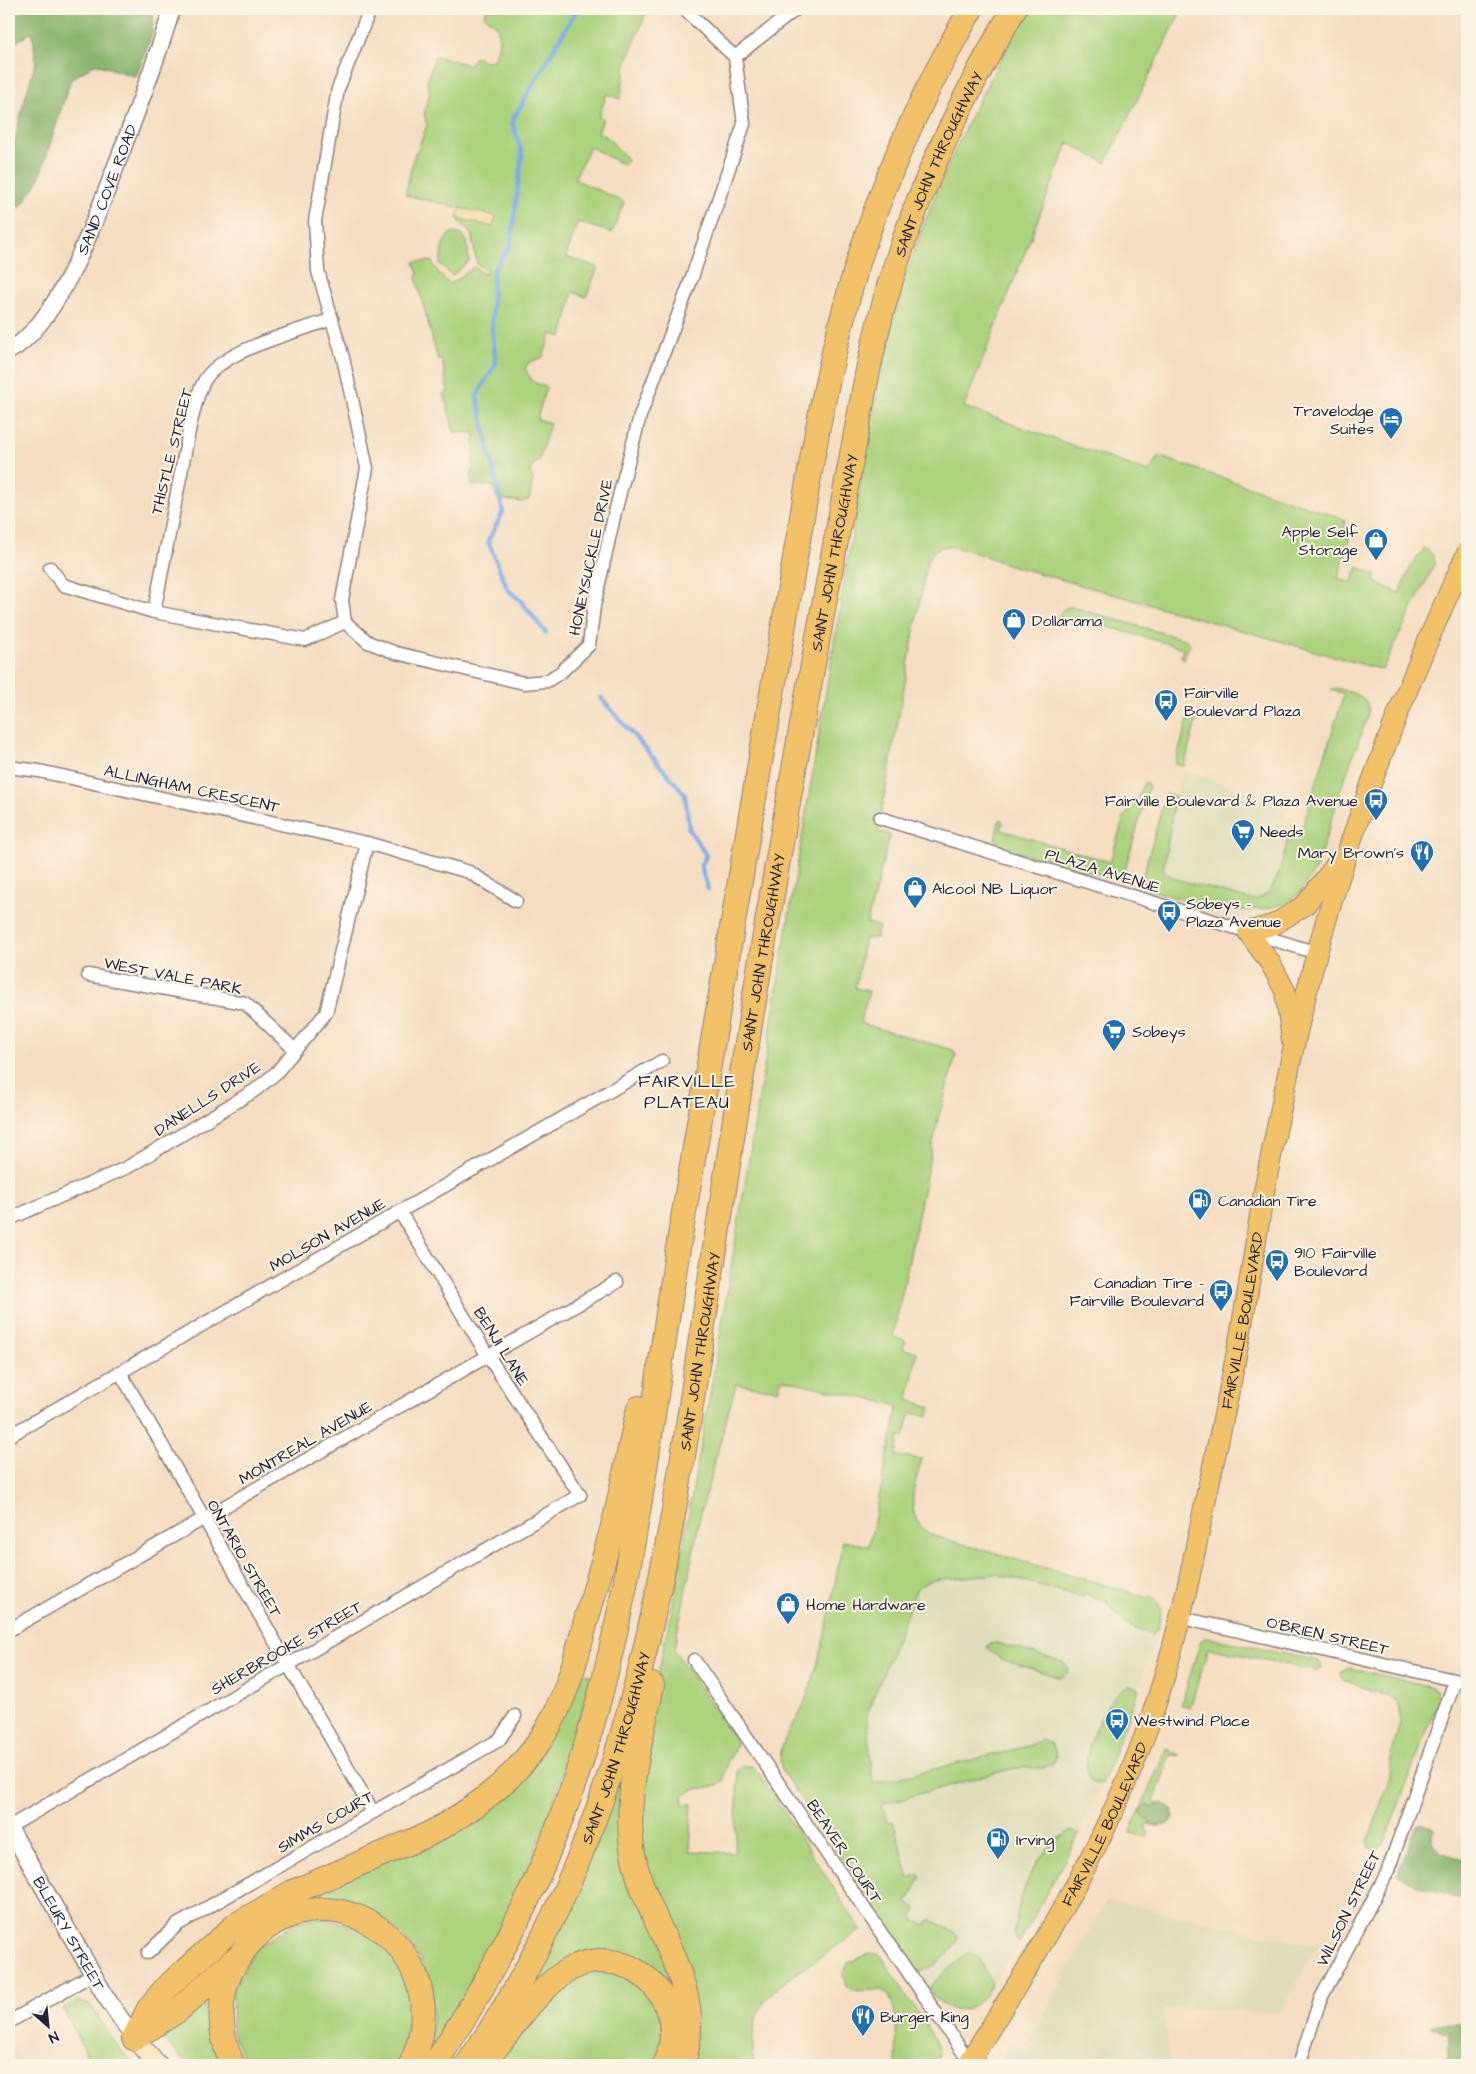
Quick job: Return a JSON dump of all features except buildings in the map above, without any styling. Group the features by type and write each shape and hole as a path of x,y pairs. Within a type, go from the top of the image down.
{"highway":[{"name":"SAINT JOHN THROUGHWAY","path":"434,2065 478,1997 514,1930 560,1824 599,1700 614,1638 643,1479 678,1250 804,507 837,339 864,245 880,199 916,114 971,9"},
{"name":"SAINT JOHN THROUGHWAY","path":"467,2065 502,2013 539,1947 573,1876 608,1787 648,1646 680,1479 745,1054 867,375 888,289 922,193 940,149 970,86 1014,9"},
{"path":"134,2038 150,2007 166,1988 236,1925 274,1901 429,1834 464,1814 506,1781 543,1736 557,1710 571,1676 616,1516 678,1250"},
{"path":"680,1479 660,1646 632,1788 631,1828 634,1858 642,1884 676,1959 688,2002 688,2037 682,2065"},
{"path":"134,2038 177,2011 271,1925 301,1912 338,1911 371,1923 406,1956 416,1975 424,2005 423,2024 411,2065"},
{"path":"233,2065 225,2041 222,1999 227,1978 240,1954"},
{"path":"482,2065 557,1977 588,1962 603,1960 638,1970 651,1980 661,1993 667,2007 672,2040 665,2065"}],"main road":[{"name":"FAIRVILLE BOULEVARD","path":"968,2063 1049,1933 1110,1817 1147,1731 1182,1618 1237,1353 1263,1198 1293,1050 1317,953 1346,852 1405,696 1467,553"},
{"path":"1293,1050 1285,991 1271,964 1248,932 1275,924 1305,905 1346,852"},
{"path":"134,2038 158,2065"}],"street":[{"name":"SAND COVE ROAD","path":"9,351 43,320 82,254 158,57 172,9"},
{"path":"50,568 63,584 154,612 305,640 345,622 342,600 366,468 343,358 318,271 315,222 338,89 370,9"},
{"path":"684,9 735,57 796,9"},
{"name":"HONEYSUCKLE DRIVE","path":"345,622 368,642 396,653 524,683 547,681 562,672 589,645 594,606 615,512 640,416 693,275 744,124 735,57"},
{"name":"THISTLE STREET","path":"154,612 190,426 198,396 210,372 236,354 332,319"},
{"name":"ALLINGHAM CRESCENT","path":"9,768 49,774 367,843 469,872 516,900"},
{"name":"PLAZA AVENUE","path":"880,818 1317,953"},
{"name":"DANELLS DRIVE","path":"9,1219 128,1167 254,1091 276,1073 326,1013 367,843"},
{"name":"WEST VALE PARK","path":"88,975 245,1004 295,1050"},
{"name":"MOLSON AVENUE","path":"9,1436 662,1062"},
{"name":"BENJI LANE","path":"400,1212 488,1356 580,1495"},
{"name":"MONTREAL AVENUE","path":"9,1630 617,1282"},
{"name":"ONTARIO STREET","path":"120,1372 373,1812"},
{"name":"SHERBROOKE STREET","path":"9,1827 580,1495"},
{"name":"O'BRIEN STREET","path":"1182,1618 1461,1682"},
{"name":"BEAVER COURT","path":"694,1660 968,2063"},
{"name":"WILSON STREET","path":"1299,2065 1320,2000 1387,1873 1461,1682"},
{"name":"SIMMS COURT","path":"148,1953 177,1925 499,1740 515,1716"},
{"name":"BLEURY STREET","path":"9,1827 92,1974 134,2038"},
{"path":"9,2022 92,1974"}],"shaded area":[{"path":"1183,771 1280,802 1290,829 1274,884 1261,899 1248,899 1179,880 1163,872 1175,796"},
{"path":"989,1574 1009,1576 1083,1597 1084,1594 1107,1601 1135,1629 1151,1635 1157,1631 1139,1689 1135,1686 1121,1688 1117,1691 1093,1735 1097,1784 1102,1784 1079,1834 1070,1831 1054,1845 1016,1940 1019,1943 991,1986 991,1978 979,1957 974,1952 967,1952 932,1984 931,1994 916,1971 918,1972 957,1941 957,1937 930,1919 925,1927 912,1918 907,1903 921,1877 919,1875 909,1878 893,1821 887,1822 882,1804 1014,1768 1044,1768 1054,1762 1045,1740 1042,1740 1025,1747 873,1784 867,1721 868,1712 916,1590 921,1585 933,1580"},
{"path":"1107,1900 1317,1946 1280,2012 1163,2008 1170,2065 1002,2065 998,2063 1010,2043 1029,2052 1035,2047 1036,2045 1029,2041"}],"green space":[{"path":"9,9 154,9 152,34 136,77 96,64 71,79 38,182 20,208 9,202 9,160 11,159 21,112 36,61 32,32 9,47"},
{"path":"487,9 648,9 627,60 620,99 607,94 599,115 603,119 598,133 606,136 627,159 624,165 590,147 574,179 624,202 612,233 578,222 566,257 598,267 586,297 573,292 562,337 551,334 543,357 528,363 525,369 533,382 546,387 537,419 550,423 539,461 534,464 530,472 533,479 529,500 521,502 497,499 493,486 471,485 475,433 454,432 444,393 448,392 442,360 438,360 416,278 418,273 414,262 431,261 443,278 451,283 474,267 485,275 487,270 477,264 471,234 457,218 493,227 495,216 405,195 415,152 417,152 427,125 424,114 430,92 427,81 435,56 469,65 476,56 485,61 493,60 498,48 498,29 484,15"},
{"path":"1030,9 1182,9 1106,163 1068,143 964,407 1149,472 1158,456 1344,519 1349,540 1338,578 1351,583 1358,567 1376,575 1374,581 1399,593 1411,566 1425,548 1433,555 1435,563 1382,670 1013,566 956,547 941,547 927,561 878,831 890,835 867,923 879,927 876,938 865,939 855,988 869,991 860,1023 953,1050 956,1055 938,1119 893,1337 905,1340 903,1349 917,1352 908,1400 931,1407 928,1417 911,1413 904,1437 899,1437 896,1456 922,1459 914,1490 913,1510 916,1519 931,1535 1154,1599 1160,1606 1160,1618 1157,1631 1151,1635 1131,1627 1107,1605 1107,1601 1085,1594 1083,1597 997,1574 933,1580 921,1585 916,1590 868,1712 867,1721 873,1784 1025,1747 1042,1740 1052,1744 1057,1755 1054,1762 1044,1768 1014,1768 882,1804 887,1822 893,1821 909,1878 919,1875 921,1877 907,1903 916,1909 912,1918 925,1926 930,1919 954,1932 957,1937 953,1947 942,1959 923,1971 918,1972 784,1774 780,1755 786,1737 805,1701 818,1662 843,1541 869,1546 898,1406 782,1379 778,1390 736,1384 701,1512 674,1650 734,1737 737,1745 728,1760 723,1782 718,1785 692,1790 683,1797 683,1804 692,1804 690,1851 735,1853 738,1770 742,1766 752,1766 861,1930 779,1986 769,1996 757,2017 754,2030 754,2065 688,2065 693,2048 638,1846 652,1703 673,1602 713,1377 865,455 885,353 895,312 913,255 956,146 991,76"},
{"path":"450,233 461,234 467,241 469,261 452,276 440,264 443,244"},
{"path":"1373,530 1385,534 1386,551 1369,543"},
{"path":"1072,607 1187,640 1190,644 1184,659 1181,657 1183,648 1069,616 1065,625 1060,625 1058,621 1060,613 1066,608"},
{"path":"1336,688 1354,693 1364,699 1367,703 1368,715 1342,786 1316,869 1297,896 1284,904 1265,909 1222,911 1144,888 1142,879 1166,794 1175,796 1163,872 1179,880 1248,899 1258,899 1266,894 1273,886 1278,875 1290,829 1301,832 1344,694 1331,690"},
{"path":"1189,716 1197,718 1184,766 1175,764"},
{"path":"1146,782 1149,786 1124,873 1116,879 1004,849 995,840 1001,819 1003,822 1001,830 1110,862 1124,817 1137,801 1143,784"},
{"path":"1204,1638 1319,1661 1322,1668 1317,1671 1208,1648 1190,1708 1181,1705 1200,1643"},
{"path":"997,1643 1063,1662 1068,1668 1067,1673 1063,1677 1058,1677 1000,1659 987,1647 989,1644"},
{"path":"1349,1668 1430,1686 1436,1690 1439,1698 1384,1843 1377,1850 1370,1848 1368,1841 1390,1776 1391,1758 1400,1722 1400,1709 1397,1702 1390,1697 1343,1680 1341,1673"},
{"path":"580,1672 591,1675 571,1748 534,1852 504,1920 474,1979 438,2037 429,2048 432,2005 424,1968 404,1938 389,1924 370,1912 250,1929 210,1969 165,2009 172,1997 237,1933 470,1818"},
{"path":"1130,1685 1139,1689 1102,1784 1092,1783 1087,1774 1087,1760 1096,1729 1103,1713 1112,1700 1121,1690"},
{"path":"1467,1698 1467,1721 1461,1707"},
{"path":"1166,1748 1181,1756 1170,1755 1154,1802 1159,1804 1154,1807 1148,1805 1141,1808"},
{"path":"618,1773 627,1775 623,1807 682,2003 631,1959 542,1984 533,1979"},
{"path":"1162,1803 1172,1809 1174,1817 1170,1822 1161,1826 1146,1820 1140,1810 1145,1806 1154,1807"},
{"path":"1140,1810 1149,1821 1160,1827 1146,1824 1149,1834 1147,1837 1130,1833"},
{"path":"1421,1823 1434,1828 1433,1841 1439,1852 1467,1860 1467,1900 1418,1885 1397,1875 1417,1825"},
{"path":"1072,1830 1079,1834 1019,1943 1015,1937 1015,1927 1020,1903 1029,1878 1042,1856 1061,1837"},
{"path":"325,1919 358,1927 396,1955 415,2004 402,2065 246,2065 232,2031 233,1988 256,1949 293,1924"},
{"path":"969,1951 979,1957 992,1984 982,1999 975,2004 961,2010 953,2009 945,2006 934,1997 930,1986"},
{"path":"871,1953 882,1957 934,2038 939,2050 938,2065 896,2065 896,2023 891,2001 887,1994 880,1990 858,1991 846,1986 843,1974 848,1963"},
{"path":"624,1970 663,2013 658,2065 493,2065 518,2032 572,1976"},
{"path":"215,1985 225,2065 188,2065 160,2037"},
{"path":"78,2000 90,2004 119,2048 134,2065 92,2065 63,2009"},
{"path":"1431,2024 1462,2024 1467,2031 1467,2065 1447,2065 1449,2035 1431,2027"}],"sand":[{"path":"460,208 496,216 493,227 457,218"}],"waterway":[{"path":"546,633 520,600 508,590 488,541 503,512 477,396 496,363 492,328 493,271 511,244 522,154 512,121 577,9"},
{"path":"601,698 685,794 689,829 706,855 701,866 708,889"}],"place":[{"name":"Travelodge Suites","path":"1391,440"},
{"name":"Apple Self Storage","path":"1376,561"},
{"name":"Dollarama","path":"1014,641"},
{"name":"Fairville Boulevard Plaza","path":"1166,722"},
{"name":"Fairville Boulevard & Plaza Avenue","path":"1376,821"},
{"name":"Needs","path":"1243,852"},
{"name":"Mary Brown's","path":"1422,873"},
{"name":"Alcool NB Liquor","path":"915,909"},
{"name":"Sobeys - Plaza Avenue","path":"1169,933"},
{"name":"Sobeys","path":"1114,1052"},
{"name":"Canadian Tire","path":"1200,1221"},
{"name":"910 Fairville Boulevard","path":"1277,1282"},
{"name":"Canadian Tire - Fairville Boulevard","path":"1221,1312"},
{"name":"Home Hardware","path":"788,1625"},
{"name":"Westwind Place","path":"1117,1741"},
{"name":"Irving","path":"998,1860"},
{"name":"Burger King","path":"863,2037"}],"district":[{"name":"FAIRVILLE PLATEAU","path":"687,1091"}]}
